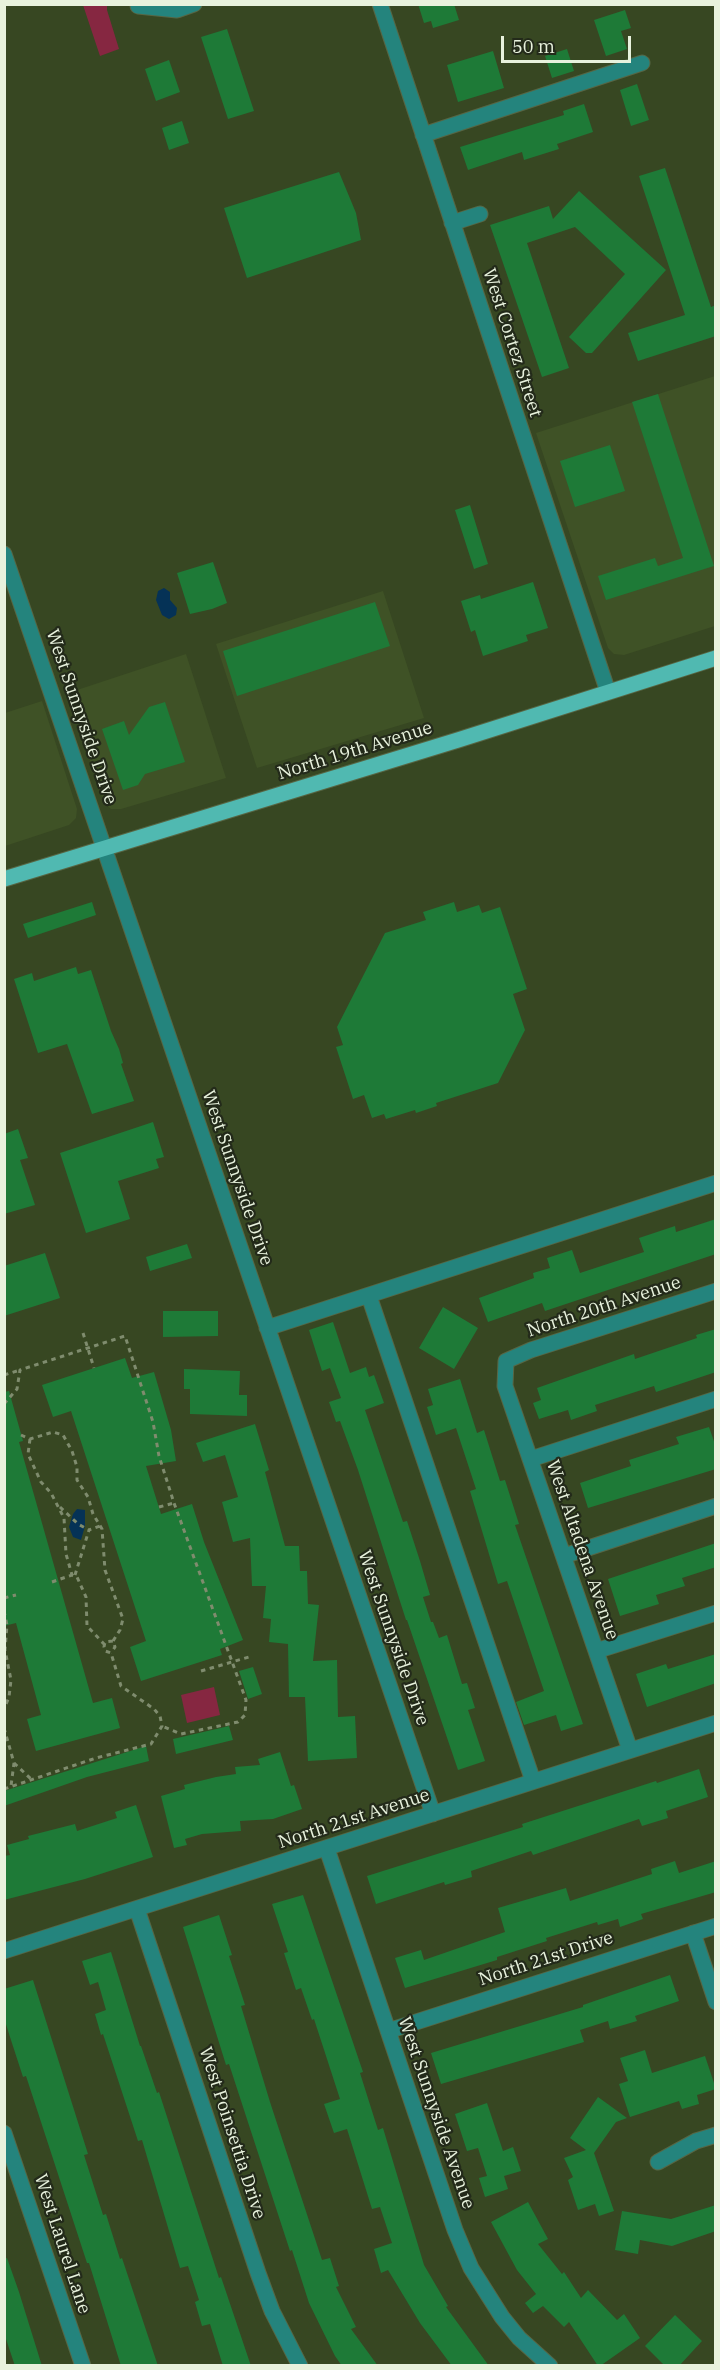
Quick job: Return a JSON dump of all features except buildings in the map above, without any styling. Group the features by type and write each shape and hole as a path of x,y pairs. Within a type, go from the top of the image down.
{"main road":[{"name":"North 19th Avenue","path":"4,879 716,658"}],"street":[{"path":"138,6 177,10 194,4"},
{"name":"West Cortez Street","path":"380,4 608,692"},
{"path":"423,135 642,63"},
{"path":"452,223 480,214"},
{"name":"West Sunnyside Drive","path":"4,554 433,1814"},
{"path":"267,1328 716,1184"},
{"name":"North 20th Avenue","path":"506,1361 531,1350 716,1291"},
{"path":"369,1296 533,1781"},
{"name":"West Altadena Avenue","path":"506,1361 505,1386 630,1750"},
{"path":"531,1459 716,1399"},
{"path":"564,1556 716,1506"},
{"path":"596,1651 716,1613"},
{"name":"North 21st Avenue","path":"4,1951 716,1723"},
{"name":"West Sunnyside Avenue","path":"327,1849 455,2230 471,2268 502,2317 519,2338 550,2366"},
{"name":"West Poinsettia Drive","path":"137,1910 258,2273 272,2311 300,2366"},
{"name":"North 21st Drive","path":"388,2031 716,1926"},
{"path":"693,1933 716,2002"},
{"name":"West Laurel Lane","path":"4,2133 83,2366"},
{"path":"658,2162 696,2141 716,2135"}],"path":[{"path":"83,1333 94,1368"},
{"path":"4,1375 125,1336 153,1422 159,1456 174,1503 246,1700 243,1719 238,1722 181,1734 162,1726"},
{"path":"4,1404 16,1389 20,1370"},
{"path":"21,1435 30,1439 53,1432 63,1436 72,1451 77,1467 77,1480 88,1497 93,1514 100,1526 104,1545 105,1570 123,1619 120,1630 113,1641 104,1644"},
{"path":"30,1439 28,1454 41,1482 57,1503 78,1524 89,1530 100,1526"},
{"path":"57,1503 66,1525 66,1554 73,1575 82,1585 86,1598 87,1626 104,1644 105,1651 111,1653"},
{"path":"159,1507 174,1503"},
{"path":"73,1575 89,1530"},
{"path":"52,1582 73,1575"},
{"path":"4,1598 16,1595"},
{"path":"4,1611 5,1650 11,1688 4,1709"},
{"path":"111,1653 115,1647 113,1641"},
{"path":"4,1789 96,1758 151,1744 162,1726 160,1716 154,1709 121,1686 111,1653"},
{"path":"201,1671 249,1657"},
{"path":"4,1677 10,1674"},
{"path":"4,1728 14,1763 11,1786"},
{"path":"14,1763 31,1779"}],"shaded area":[{"path":"83,5 107,5 119,49 100,56"},
{"path":"715,376 715,626 624,655 614,654 608,648 536,433"},
{"path":"383,591 424,718 257,768 216,644"},
{"path":"186,654 226,778 121,809 111,809 104,803 68,693"},
{"path":"42,701 77,809 76,818 69,825 5,846 5,713"},
{"path":"214,1687 220,1715 187,1723 181,1695"}],"water":[{"path":"164,588 170,592 170,600 177,608 176,615 169,619 162,615 156,600 158,591"},
{"path":"77,1509 85,1510 85,1526 81,1540 73,1537 69,1527"}]}
